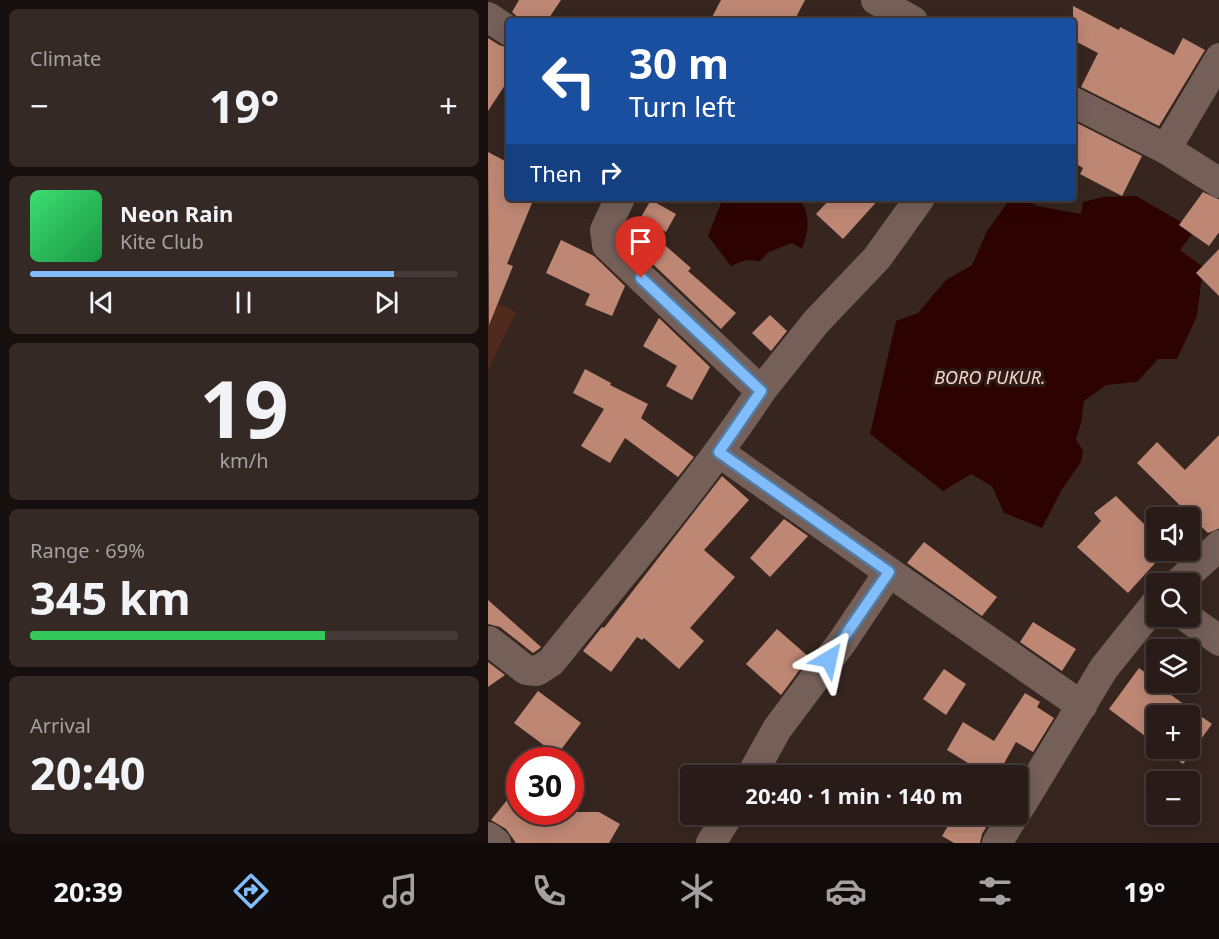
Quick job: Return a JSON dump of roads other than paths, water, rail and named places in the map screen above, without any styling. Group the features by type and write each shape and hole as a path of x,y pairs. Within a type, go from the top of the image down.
{"street":[{"path":"498,0 488,15 506,29"},
{"path":"876,0 908,18"},
{"path":"1166,149 1220,58"},
{"path":"1076,104 1166,149 1220,183"},
{"path":"619,201 605,230 607,245 761,391"},
{"path":"489,641 526,670 537,671 551,662 666,522 683,496 719,452 761,391 816,322 877,258 918,201"},
{"path":"719,452 1082,706"},
{"path":"1189,573 1220,545"},
{"path":"757,765 778,729 842,642 889,572"},
{"path":"1028,794 1104,668 1146,616"},
{"path":"1200,627 1220,641"},
{"path":"711,843 722,825"},
{"path":"997,843 1008,825"},
{"path":"488,837 496,843"}],"water":[{"name":"BORO PUKUR.","path":"1136,196 1195,230 1180,250 1203,267 1197,316 1177,359 1158,359 1137,382 1106,385 1084,401 1076,439 1083,451 1081,462 1062,489 1042,528 1004,513 992,486 971,474 943,491 870,434 896,321 918,313 946,280 972,265 987,231 1009,201 1028,201 1037,206 1081,214 1083,202 1103,197"},
{"path":"722,201 801,201 806,211 808,223 802,249 792,243 769,252 760,261 746,260 731,266 708,236"}]}
